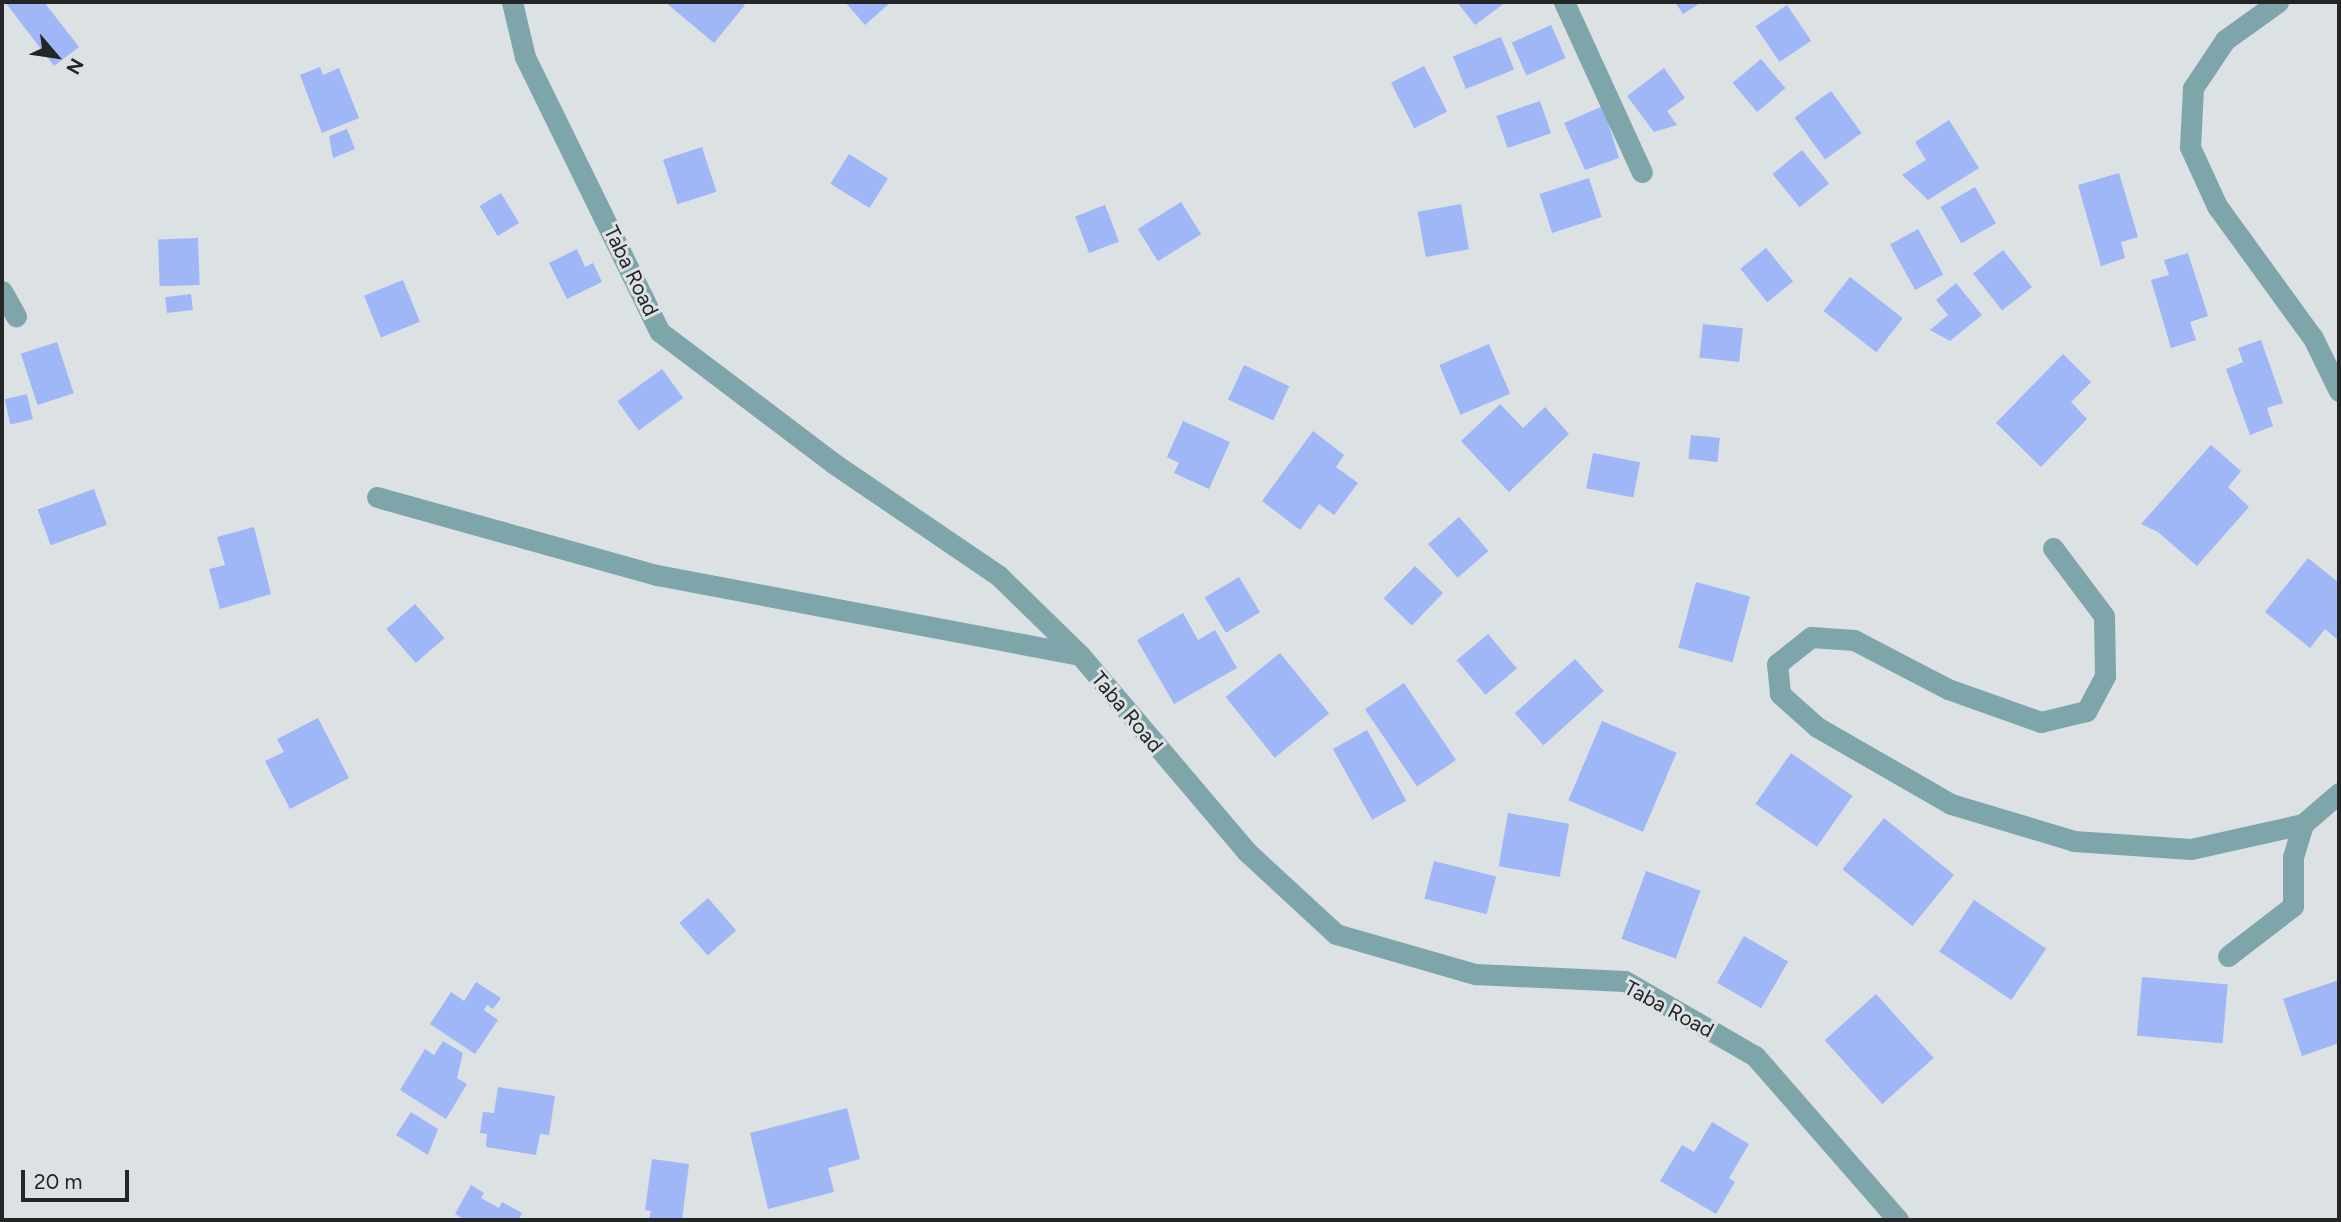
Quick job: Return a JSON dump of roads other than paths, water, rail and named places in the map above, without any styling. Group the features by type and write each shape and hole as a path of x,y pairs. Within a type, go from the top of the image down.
{"street":[{"name":"Taba Road","path":"512,2 525,57 660,331 833,463 999,576 1080,655 1246,851 1336,934 1475,974 1625,981 1755,1056 1898,1220"},
{"path":"1564,2 1642,172"},
{"path":"2278,2 2225,40 2193,88 2190,147 2217,206 2313,338 2339,391"},
{"path":"2,291 16,316"},
{"path":"377,497 657,576 1080,655"},
{"path":"2053,548 2105,616 2105,676 2085,711 2040,722 1948,689 1854,640 1811,637 1777,664 1780,694 1817,727 1951,804 2074,841 2191,849 2303,824 2339,793"},
{"path":"2228,956 2293,906 2293,857 2303,824"}]}
